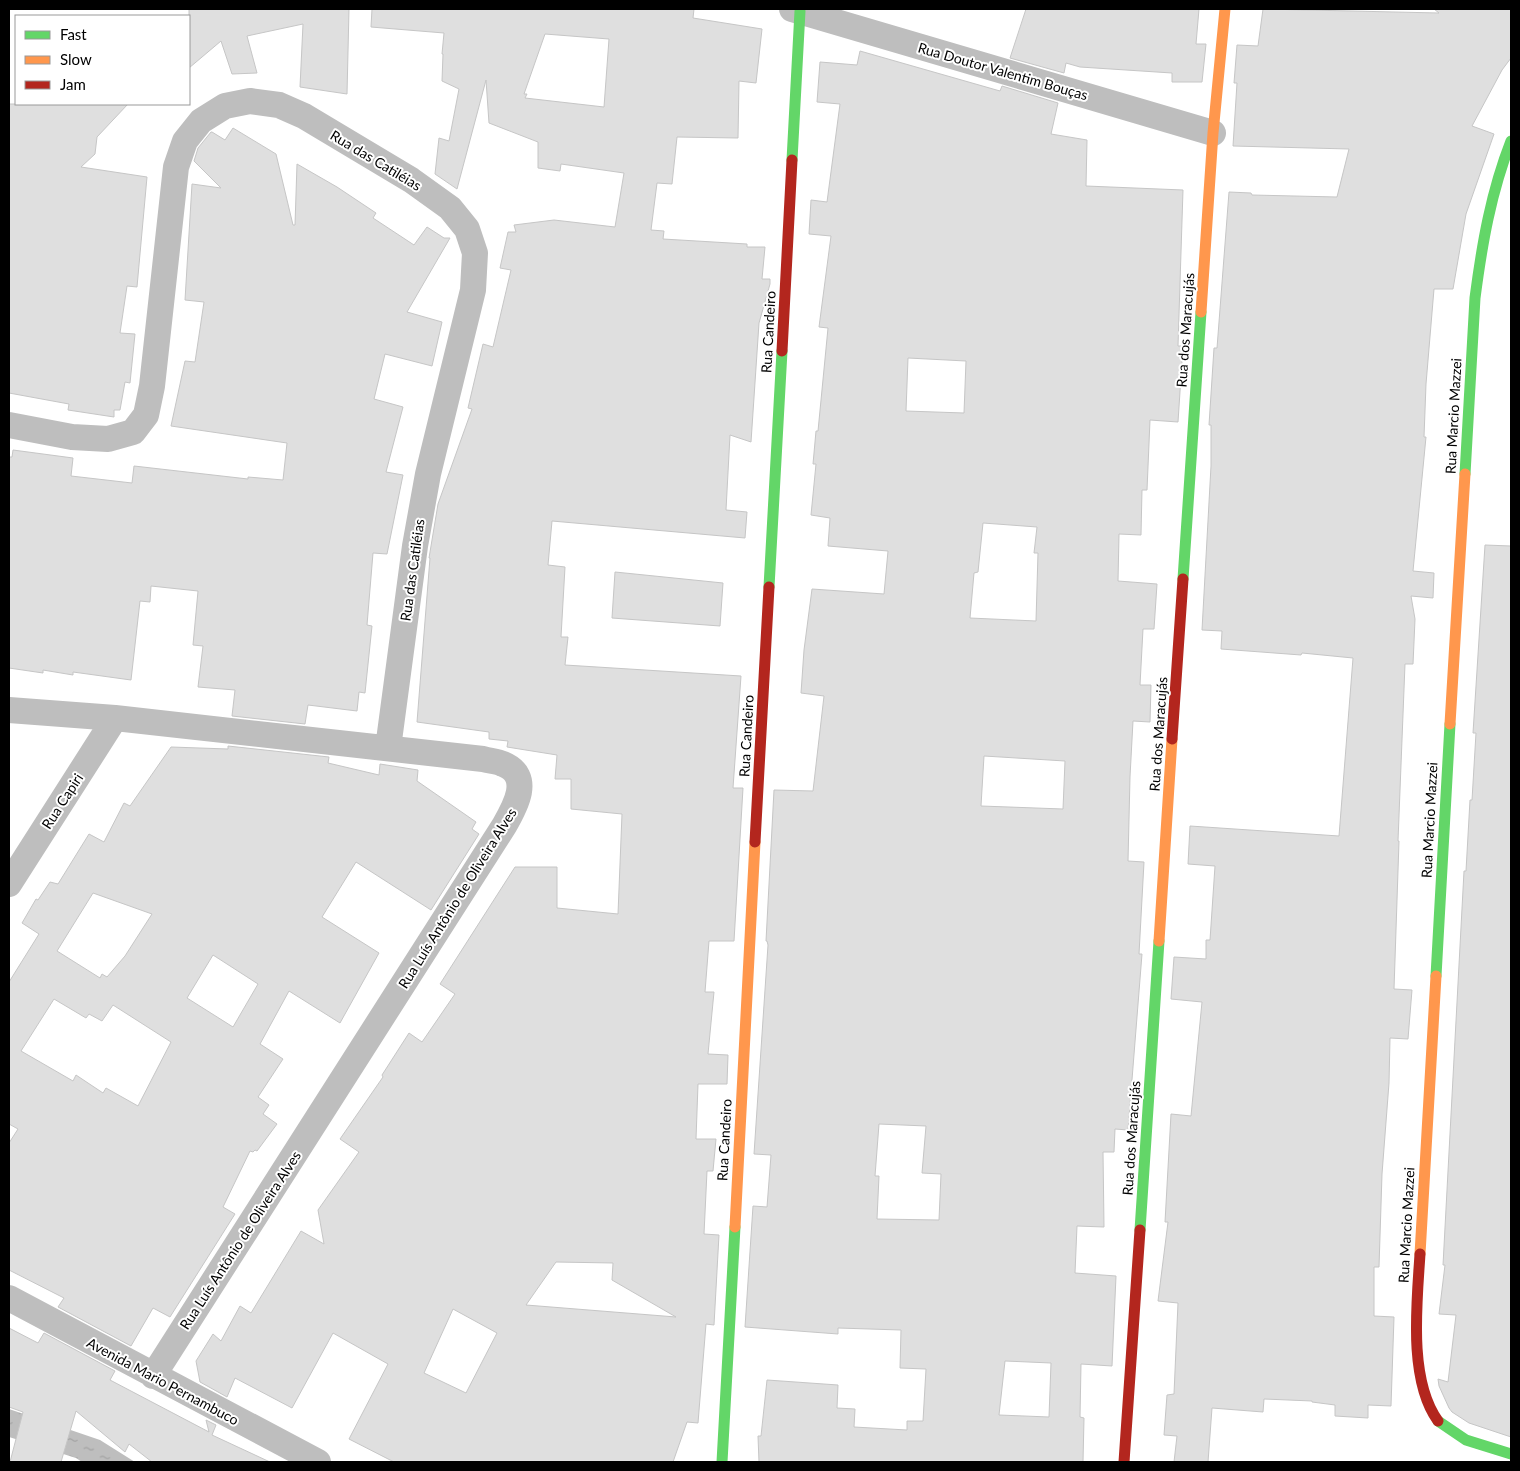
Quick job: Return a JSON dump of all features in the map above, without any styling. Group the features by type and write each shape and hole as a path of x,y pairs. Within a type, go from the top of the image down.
{"street":[{"name":"Rua dos Maracujás","path":"1124,1462 1213,133 1225,9"},
{"name":"Rua Doutor Valentim Bouças","path":"796,10 1213,133"},
{"name":"Rua Candeiro","path":"722,1462 796,10"},
{"name":"Rua das Catiléias","path":"9,425 72,437 108,439 133,432 146,415 152,386 176,167 185,141 201,120 225,106 250,101 279,105 304,116 411,180 450,208 467,229 475,253 473,290 430,465 414,546 388,748"},
{"name":"Rua Marcio Mazzei","path":"1511,141 1501,166 1484,232 1474,298 1417,1307 1417,1356 1424,1391 1437,1420 1466,1440 1511,1454"},
{"name":"Rua Luís Antônio de Oliveira Alves","path":"9,710 114,718 483,759 504,764 516,772 520,785 519,798 504,826 452,911 153,1376"},
{"name":"Rua Capiri","path":"9,884 114,718"},
{"name":"Avenida Mario Pernambuco","path":"9,1298 318,1462"}],"water":[{"path":"9,1409 100,1440 135,1462 82,1462 76,1458 9,1437"}],"building":[{"path":"189,9 349,9 347,94 300,87 303,24 247,36 257,73 232,74 221,41 190,67"},
{"path":"372,9 694,9 693,18 762,29 756,83 739,81 738,138 677,137 672,184 657,183 651,230 664,231 663,239 747,244 747,247 765,247 762,279 770,279 770,284 759,323 751,442 730,435 726,510 747,512 745,538 552,521 548,565 565,567 561,637 568,637 565,665 741,676 733,788 743,788 734,941 709,941 705,992 714,992 708,1054 728,1055 727,1084 698,1084 696,1139 716,1139 713,1171 707,1171 704,1234 719,1235 714,1325 706,1324 698,1423 687,1422 673,1462 394,1462 349,1439 388,1364 333,1333 292,1408 235,1378 227,1397 200,1382 196,1361 213,1334 221,1341 240,1306 251,1313 301,1231 324,1244 318,1210 359,1152 340,1139 383,1077 382,1075 409,1033 422,1042 455,994 440,984 515,867 557,867 557,908 618,914 622,814 571,809 571,779 555,779 557,755 507,747 508,741 489,739 489,732 417,722 429,558 438,504 472,409 468,408 483,344 493,347 511,270 500,268 508,232 516,232 514,225 554,220 615,227 624,173 561,164 560,171 538,168 538,142 489,123 486,80 457,189 435,174 439,138 449,141 459,89 442,81 444,33 371,27","holes":["545,34 609,39 604,107 525,98 527,94 524,94","556,1262 613,1263 612,1280 676,1317 526,1305","453,1309 497,1333 466,1393 424,1373"]},
{"path":"1026,9 1199,9 1196,44 1206,44 1202,82 1172,82 1172,73 1080,67 1066,63 1064,73 1010,58"},
{"path":"1263,9 1439,13 1434,9 1511,9 1511,58 1502,70 1472,126 1494,134 1466,214 1453,289 1434,289 1426,384 1424,437 1426,437 1413,571 1434,573 1433,598 1411,596 1415,619 1413,664 1405,664 1398,841 1394,989 1412,990 1408,1039 1390,1038 1379,1267 1374,1267 1374,1316 1394,1317 1391,1406 1368,1405 1368,1418 1335,1416 1335,1405 1312,1401 1264,1399 1263,1412 1212,1408 1208,1462 1174,1462 1177,1436 1164,1435 1167,1395 1174,1394 1178,1303 1158,1301 1168,1222 1165,1222 1171,1114 1191,1116 1202,1002 1171,999 1174,957 1206,959 1206,940 1210,940 1215,866 1188,864 1190,826 1339,836 1353,658 1302,653 1301,655 1221,649 1222,631 1202,630 1211,466 1211,425 1209,425 1214,348 1217,348 1229,192 1251,193 1252,195 1337,197 1349,149 1233,146 1237,83 1234,83 1237,45 1258,46"},
{"path":"860,51 1000,91 1002,86 1058,103 1051,134 1087,140 1086,186 1183,190 1178,346 1183,346 1178,422 1150,420 1147,490 1142,490 1141,535 1119,534 1118,581 1157,584 1154,629 1143,629 1140,685 1151,685 1150,722 1133,721 1130,777 1128,861 1144,862 1139,954 1142,954 1128,1130 1115,1129 1114,1152 1103,1152 1104,1227 1077,1226 1075,1273 1116,1276 1112,1366 1081,1364 1080,1417 1084,1418 1083,1462 759,1462 758,1436 761,1436 767,1380 838,1385 837,1408 855,1409 854,1427 907,1430 907,1421 923,1421 926,1369 900,1368 901,1330 838,1328 838,1334 745,1327 753,1206 767,1207 771,1155 754,1154 768,945 766,941 774,790 813,791 824,696 801,693 804,650 812,589 884,594 888,551 828,546 830,518 811,515 816,464 813,464 816,431 818,431 828,328 819,327 831,236 809,234 811,200 827,202 840,104 817,102 820,62 857,65","holes":["908,358 966,361 964,413 906,411","983,523 1037,527 1034,553 1038,553 1036,621 970,618 974,573 978,572","984,756 1065,761 1063,809 981,806","879,1124 926,1126 922,1173 941,1174 939,1220 877,1219 879,1176 875,1176","1005,1361 1051,1363 1049,1417 999,1415"]},
{"path":"9,104 127,105 97,137 95,154 81,167 147,177 137,287 127,286 120,333 135,334 130,383 125,382 120,410 114,410 114,417 68,410 69,404 9,393"},
{"path":"233,128 276,154 293,225 295,225 297,164 337,187 376,213 373,218 414,245 427,227 444,238 450,238 407,312 442,322 432,366 385,354 374,399 403,407 386,472 403,475 387,554 373,553 367,625 372,626 365,693 359,692 357,711 308,705 305,724 232,716 235,690 198,687 203,646 193,645 198,591 151,586 150,602 140,601 131,680 73,672 73,675 43,670 43,673 9,668 9,457 12,457 13,450 73,458 71,476 132,483 134,466 248,479 248,477 283,480 287,443 171,426 185,361 195,362 204,302 185,300 192,184 221,188 194,161 198,148 211,132 225,140"},
{"path":"1485,545 1511,546 1511,1437 1469,1423 1452,1412 1439,1386 1438,1379 1448,1382 1456,1315 1439,1314 1445,1265 1443,1265 1464,871 1466,871 1470,800 1472,800 1476,733 1473,733"},
{"path":"615,572 723,583 720,626 612,618"},
{"path":"228,746 329,757 328,763 379,775 380,764 418,770 417,781 476,822 472,829 479,834 431,910 356,862 322,917 379,953 340,1023 289,991 260,1044 283,1059 258,1097 269,1105 263,1114 277,1124 257,1151 250,1151 223,1207 235,1214 170,1317 153,1308 131,1346 58,1307 64,1298 9,1270 9,1143 18,1129 9,1124 9,982 39,934 22,923 36,899 38,900 50,882 58,884 89,834 104,842 124,803 130,806 171,747 228,749","holes":["93,893 152,914 125,956 107,977 102,974 100,978 57,951","213,955 258,984 233,1027 187,998","54,999 86,1018 89,1014 102,1021 113,1005 171,1042 138,1106 106,1088 103,1093 76,1075 73,1081 21,1051"]},
{"path":"9,1328 38,1343 44,1333 115,1371 110,1380 209,1432 206,1420 216,1425 212,1435 270,1462 152,1462 129,1444 125,1452 76,1411 61,1462 10,1462 23,1412 9,1407"}],"traffic: fast":[{"path":"792,160 800,11"},
{"path":"1465,474 1475,298 1484,238 1498,179 1511,141"},
{"path":"1183,579 1201,312"},
{"path":"769,587 782,351"},
{"path":"1436,976 1450,724"},
{"path":"1140,1230 1159,941"},
{"path":"722,1462 735,1227"},
{"path":"1438,1421 1466,1440 1511,1454"}],"traffic: slow":[{"path":"1201,312 1213,133 1225,9"},
{"path":"1450,724 1465,474"},
{"path":"1159,941 1172,739"},
{"path":"735,1227 755,842"},
{"path":"1420,1254 1436,976"}],"traffic: jam":[{"path":"782,351 792,160"},
{"path":"1172,739 1183,579"},
{"path":"755,842 769,587"},
{"path":"1124,1462 1140,1230"},
{"path":"1420,1254 1416,1317 1418,1363 1428,1404 1438,1421"}]}
